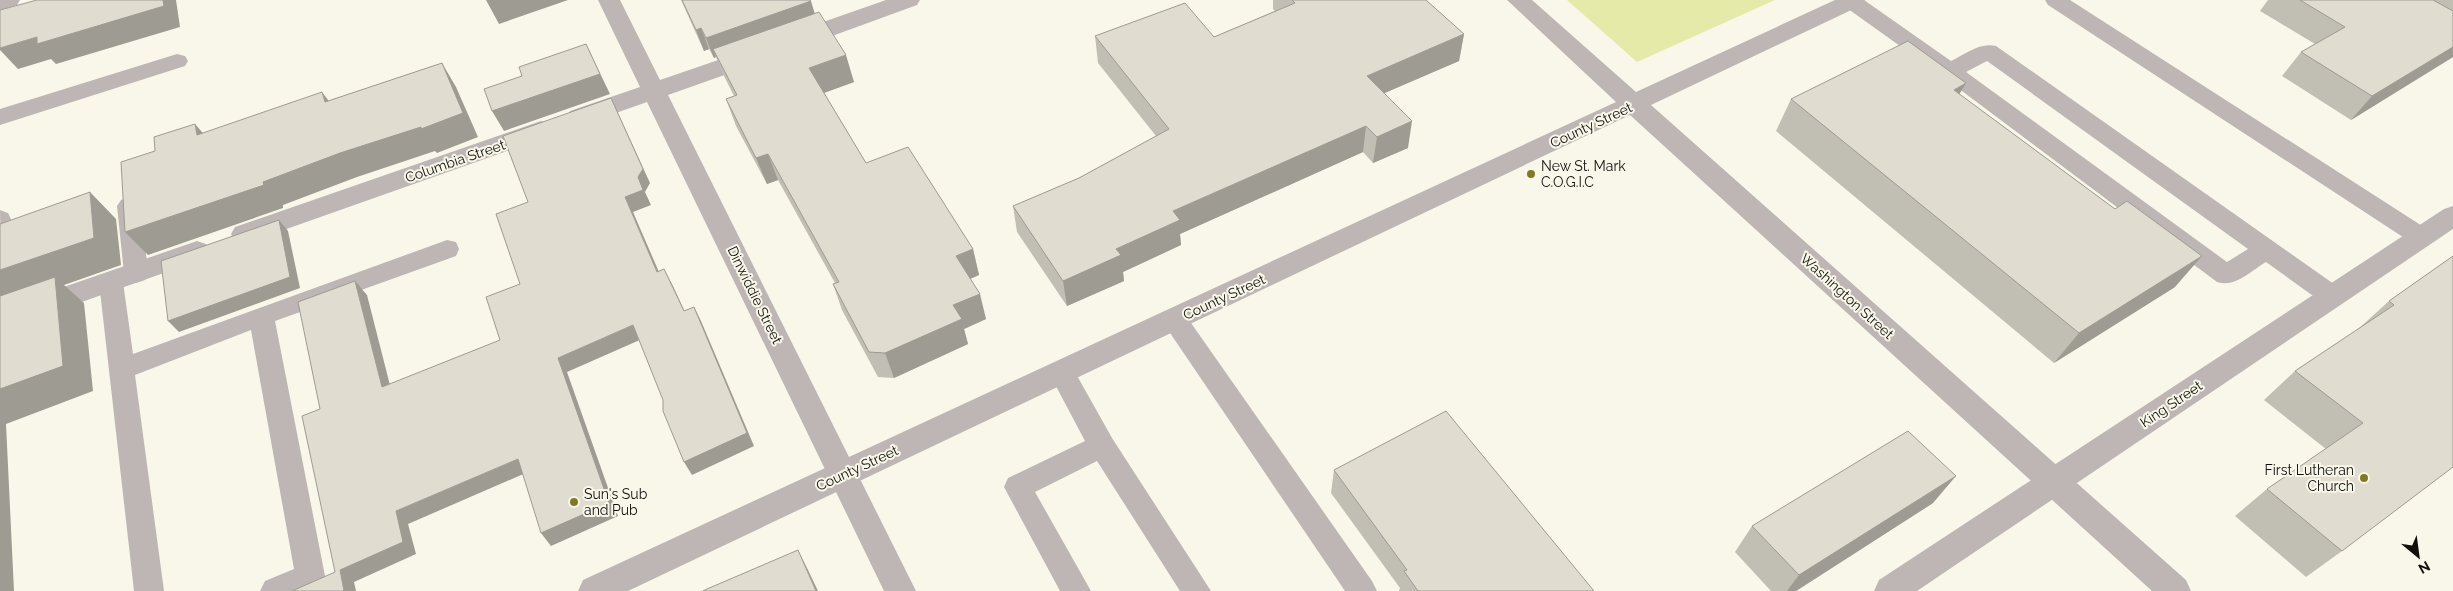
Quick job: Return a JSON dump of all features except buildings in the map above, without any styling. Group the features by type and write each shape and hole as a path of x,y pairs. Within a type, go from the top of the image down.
{"street":[{"path":"0,3 9,0"},
{"name":"Dinwiddie Street","path":"610,0 900,591"},
{"name":"Columbia Street","path":"0,320 909,0"},
{"name":"Washington Street","path":"1518,0 2175,591"},
{"name":"County Street","path":"594,591 1635,105 1852,1"},
{"name":"King Street","path":"1890,591 2453,216"}],"lane":[{"path":"1852,1 2226,274 2266,249"},
{"path":"2071,3 2421,237"},
{"path":"1950,71 1988,51 2332,296"},
{"path":"0,117 177,61"},
{"path":"127,186 136,273"},
{"path":"0,218 2,244"},
{"path":"121,368 448,249"},
{"path":"111,282 149,591"},
{"path":"261,316 310,576 275,591"},
{"path":"1175,320 1362,591"},
{"path":"1062,373 1102,446 1196,591"},
{"path":"1076,591 1018,487 1102,446"}],"green space":[{"path":"1567,0 1775,0 1637,62"}],"place":[{"name":"New St. Mark C.O.G.I.C","path":"1531,174"},
{"name":"First Lutheran Church","path":"2364,478"},
{"name":"Sun's Sub and Pub","path":"574,502"}]}
